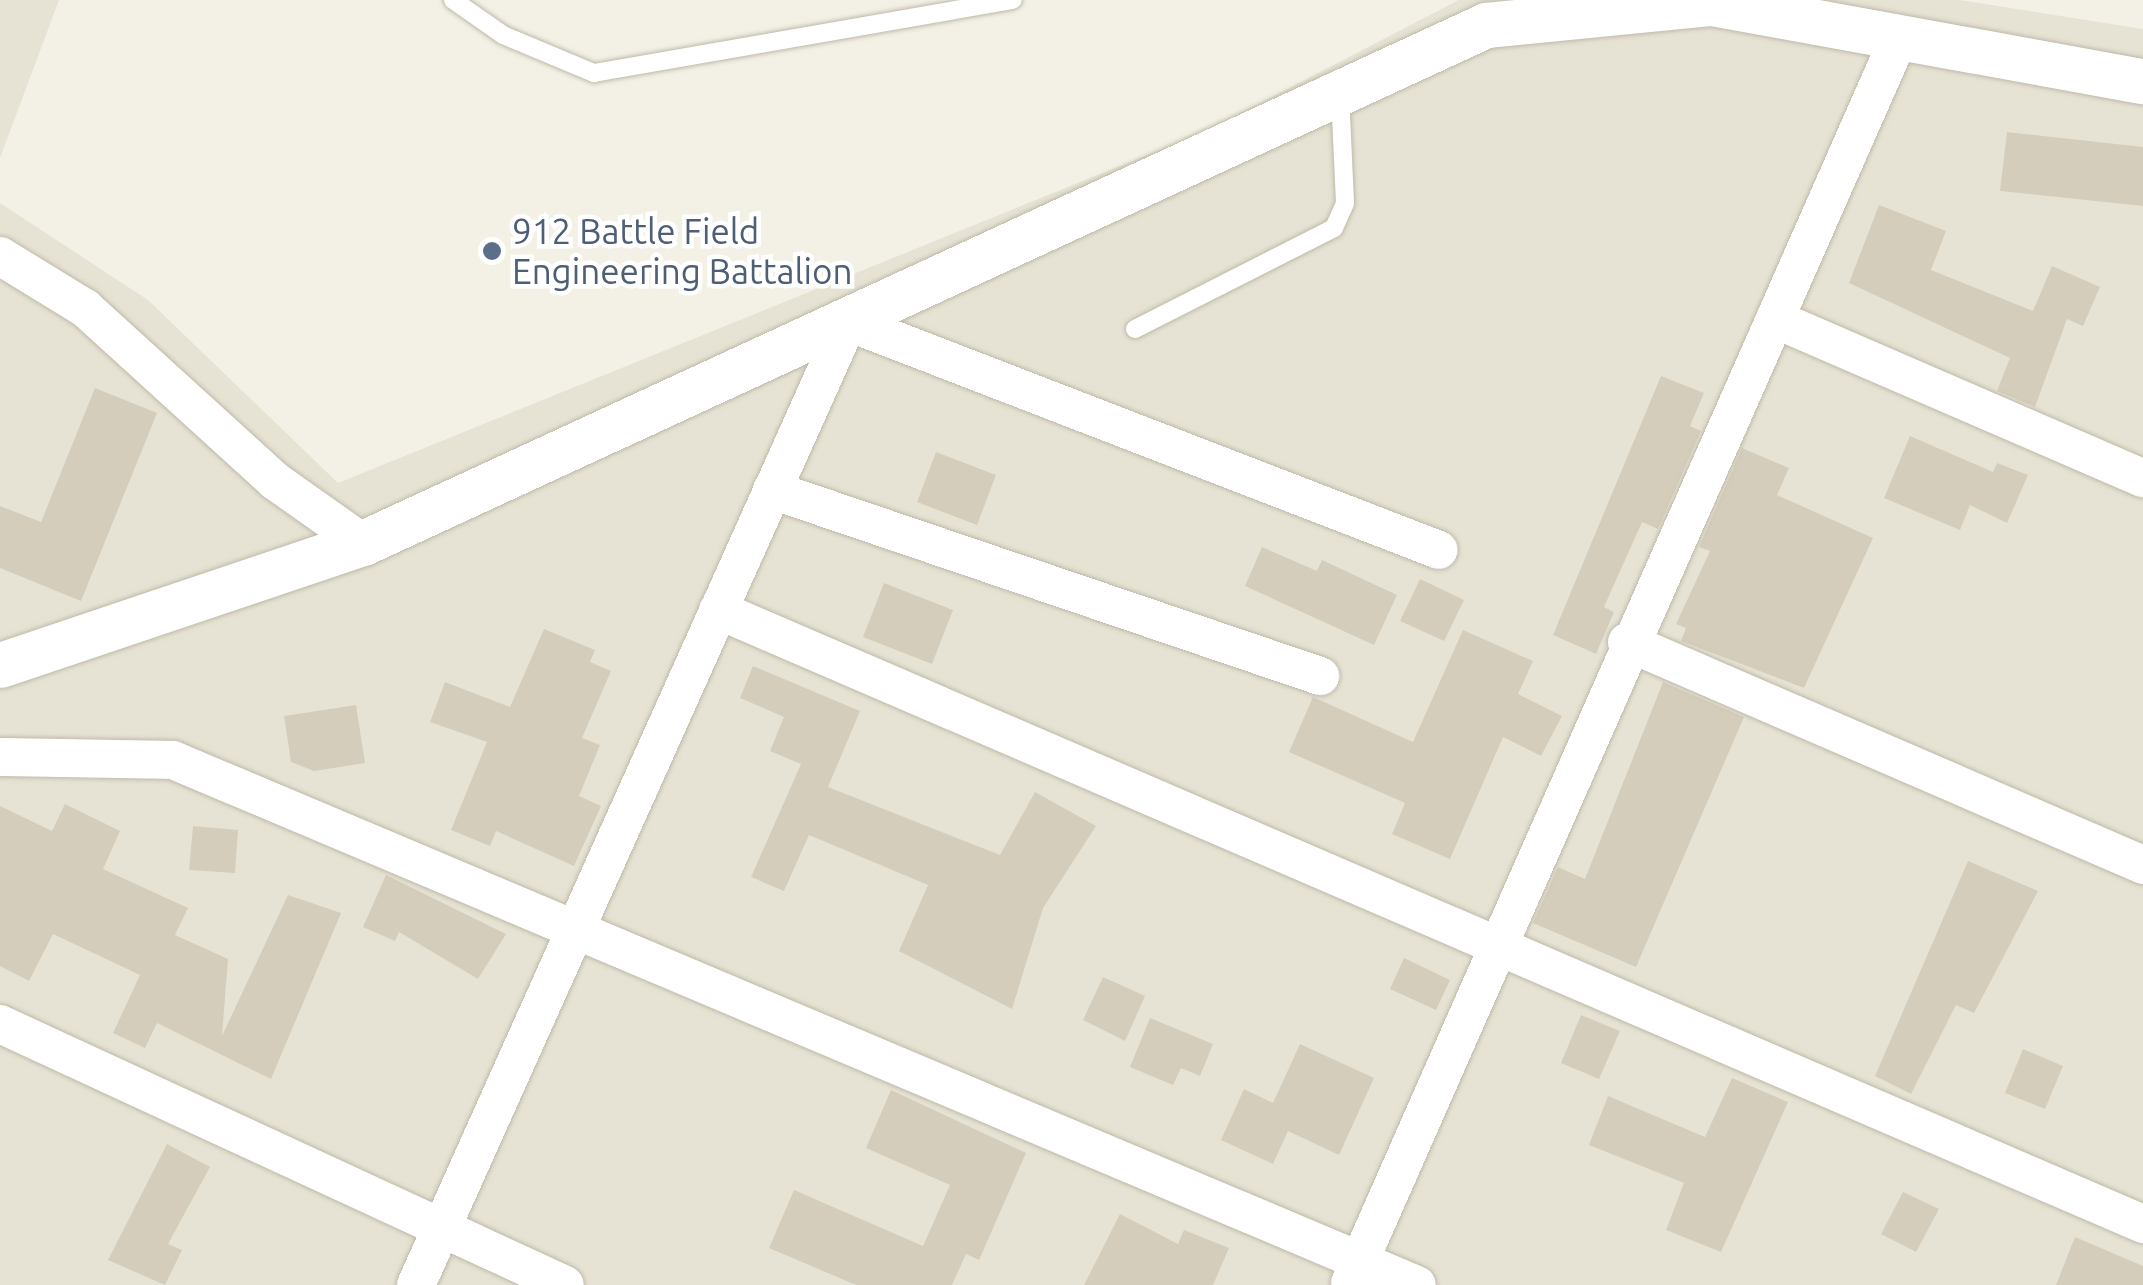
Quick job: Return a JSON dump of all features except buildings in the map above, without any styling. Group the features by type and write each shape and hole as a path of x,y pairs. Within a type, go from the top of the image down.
{"street":[{"path":"0,665 363,542 1486,25 1712,2 1897,42 2143,81"},
{"path":"1355,1273 1500,947 1627,642 1897,42"},
{"path":"0,256 86,308 275,481 363,542"},
{"path":"1775,319 2143,478"},
{"path":"416,1285 848,322"},
{"path":"848,322 1439,550"},
{"path":"772,490 1320,676"},
{"path":"718,610 2143,1224"},
{"path":"1627,642 2143,865"},
{"path":"0,757 173,760 575,926 1355,1273 1416,1285"},
{"path":"0,1024 440,1234 564,1285"}],"lane":[{"path":"453,0 503,35 594,73 1013,0"},
{"path":"1135,329 1334,228 1345,203 1340,93"}],"shaded area":[{"path":"0,0 59,0 0,158"},
{"path":"1459,0 1960,0 2143,29 2143,1285 0,1285 0,203 148,300 338,483 1206,131"}],"place":[{"name":"912 Battle Field Engineering Battalion","path":"492,251"}]}
